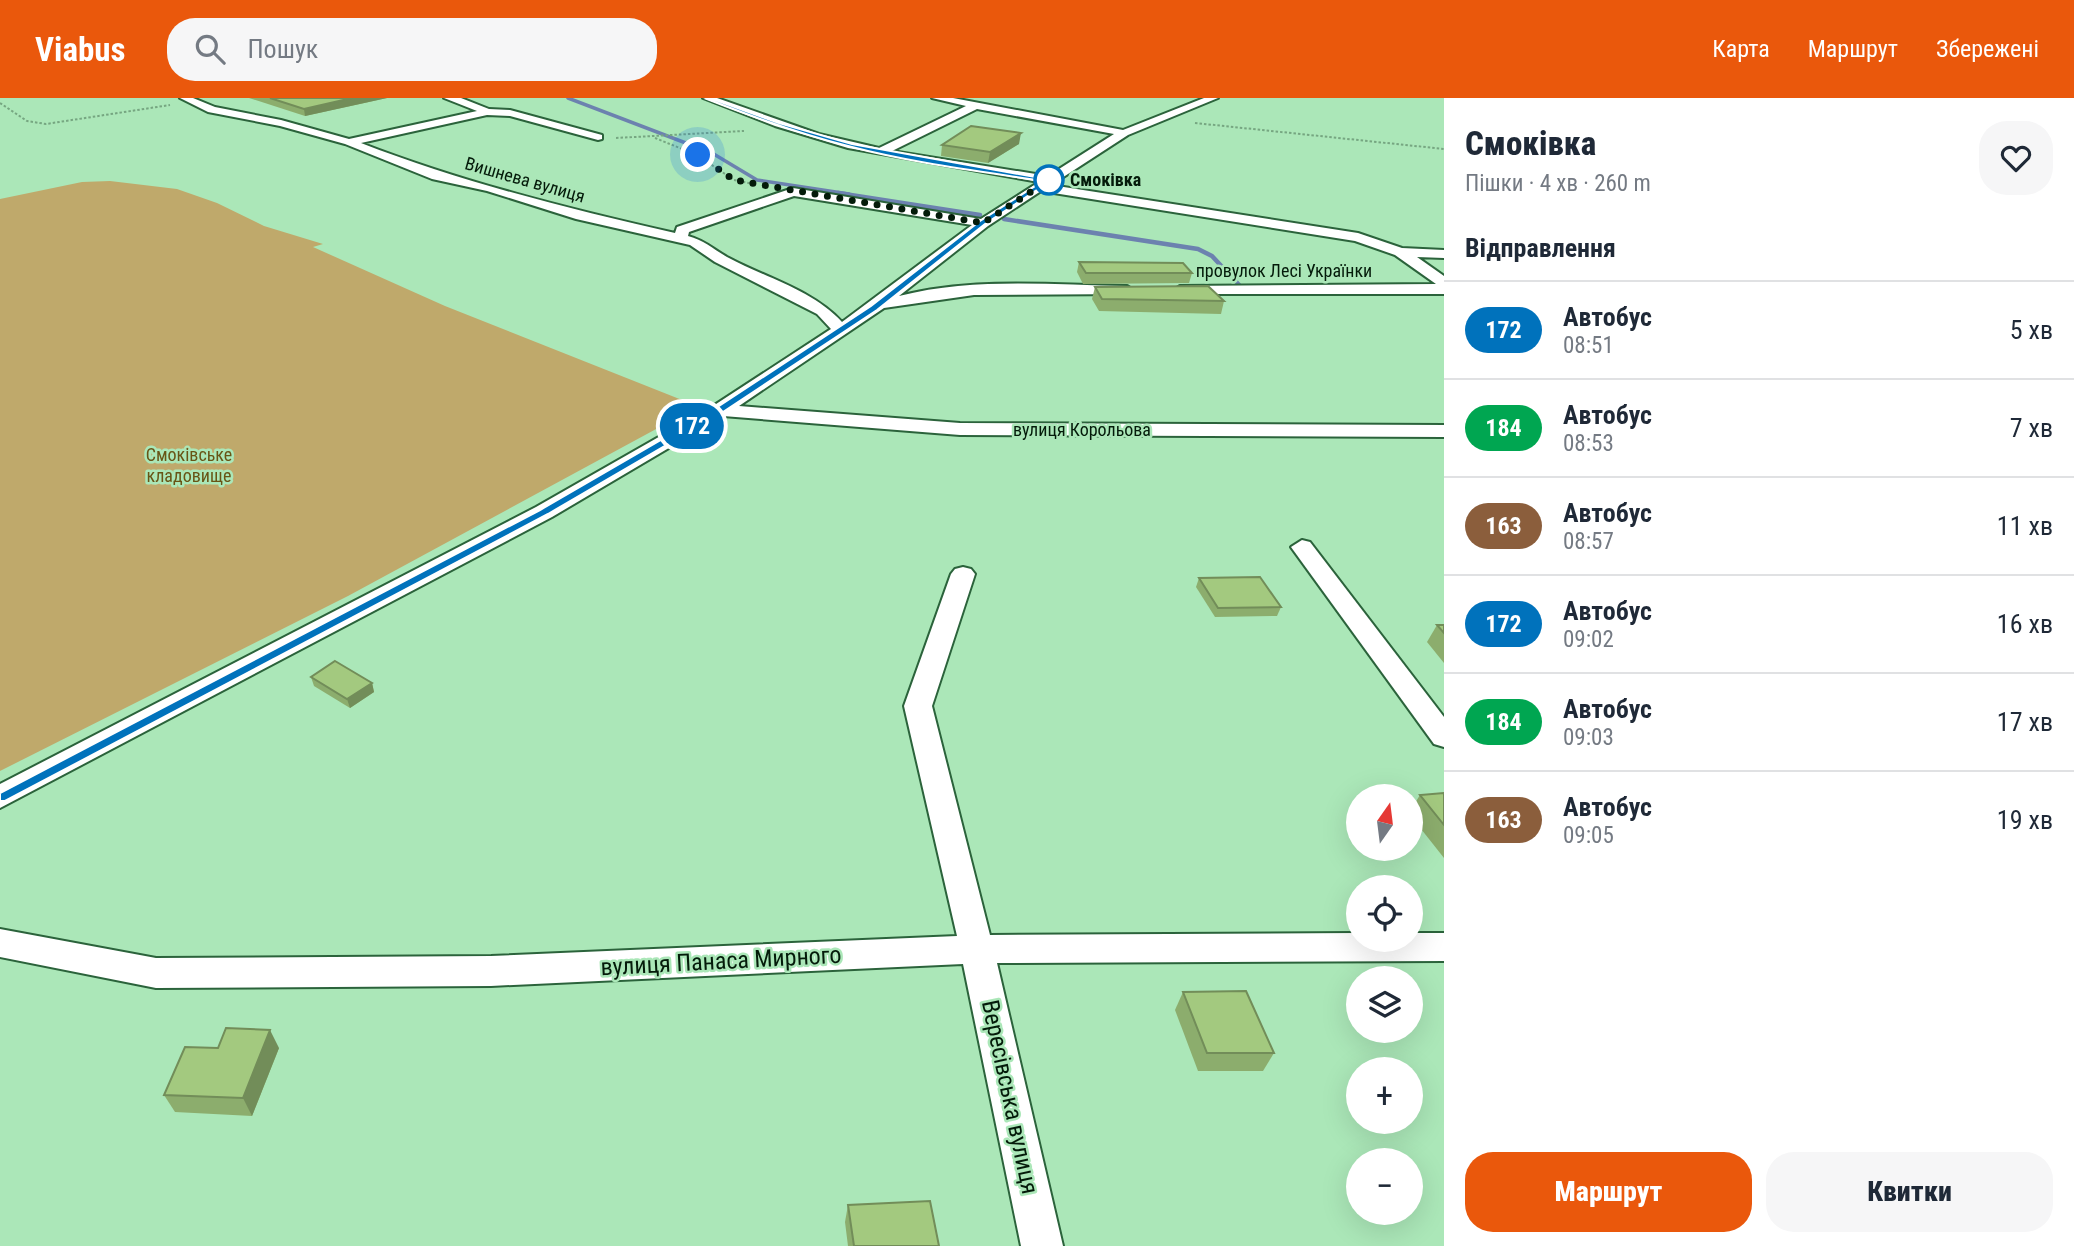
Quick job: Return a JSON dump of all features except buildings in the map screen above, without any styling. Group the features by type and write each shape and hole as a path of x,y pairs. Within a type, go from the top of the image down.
{"street":[{"path":"449,98 472,104 487,112"},
{"path":"708,98 790,128 881,152 1043,184 1358,237 1400,252 1444,283"},
{"path":"937,98 973,107 1124,133"},
{"path":"0,797 544,512 720,410 874,308 983,223 1124,133 1213,98"},
{"name":"Вишнева вулиця","path":"187,99 212,110 281,123 349,142 436,176 490,188 581,216 695,242 720,259 823,311 840,330"},
{"path":"881,152 973,107"},
{"path":"349,142 487,112 509,113 598,137"},
{"path":"681,239 682,230 793,192 983,223"},
{"path":"1400,252 1444,254"},
{"name":"провулок Лесі Українки","path":"1165,291 1444,289"},
{"path":"874,308 913,295 944,292 1137,291"},
{"name":"вулиця Корольова","path":"720,410 960,429 1444,432"},
{"path":"1302,547 1444,737"},
{"path":"963,574 919,706 977,949"},
{"name":"вулиця Панаса Мирного","path":"0,943 156,973 491,971 977,949 1444,947"},
{"name":"Вересівська вулиця","path":"977,949 1042,1246"}],"path":[{"path":"0,103 27,121 46,124 123,114 187,99"},
{"path":"1156,119 1444,149"},
{"path":"598,137 790,128"},
{"path":"652,136 698,155 734,180 793,192"}],"green space":[{"name":"Смоківське кладовище","path":"110,181 177,189 217,203 264,226 323,244 313,247 445,306 682,400 658,428 348,596 0,771 0,199 82,182"}],"waterway":[{"path":"568,98 712,153 757,180 849,194"},
{"path":"838,193 980,215"},
{"path":"1004,219 1198,249 1212,256 1240,286"}],"bus line":[{"name":"172","path":"0,797 544,512 720,410 874,308 983,223 1049,180 926,162 850,145 777,124 708,98"}],"place":[{"name":"Смоківка","path":"1049,180"}],"route":[{"path":"698,155 734,180 983,223 1049,180"}]}
